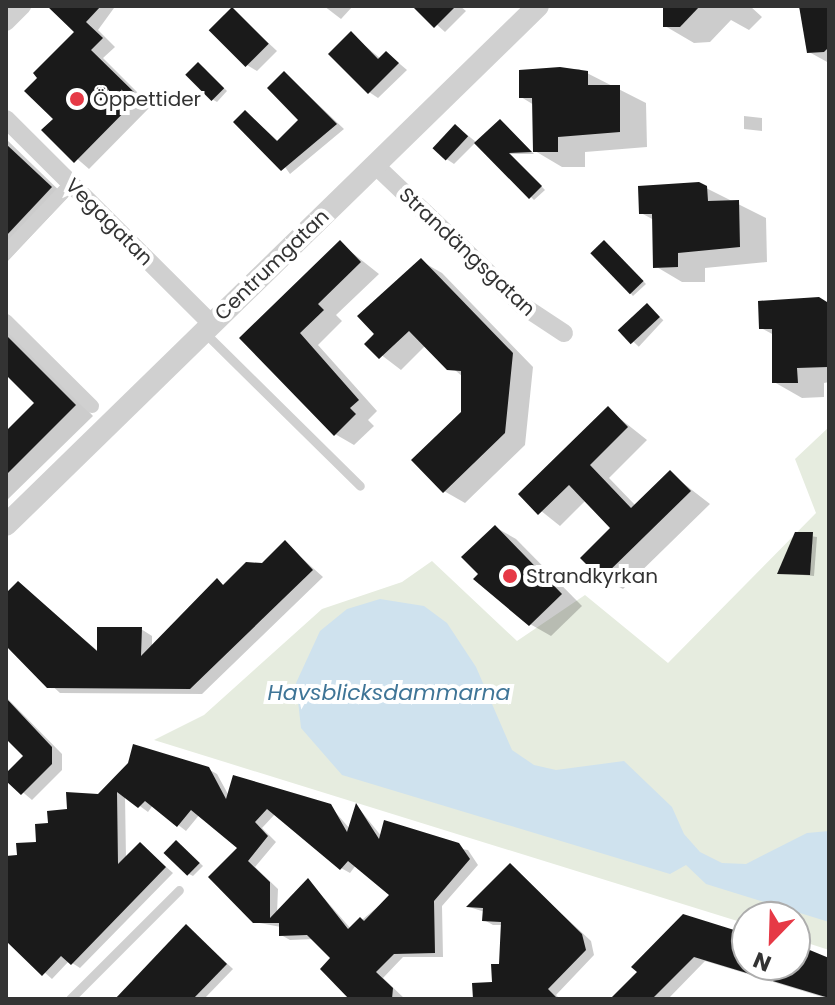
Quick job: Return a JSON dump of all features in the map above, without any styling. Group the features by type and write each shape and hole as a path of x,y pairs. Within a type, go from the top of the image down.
{"street":[{"path":"6,22 22,6"},
{"name":"Centrumgatan","path":"6,525 538,6"},
{"name":"Vegagatan","path":"6,119 208,328"},
{"name":"Strandängsgatan","path":"375,165 523,306 564,333"},
{"path":"6,252 71,184"},
{"path":"6,321 92,406"}],"lane":[{"name":"Vegagatan","path":"208,328 360,486"},
{"path":"70,999 179,890"}],"shaded area":[{"path":"829,427 829,950 811,944 811,901 731,901 731,919 154,740 204,715 322,609 402,582 432,561 517,641 585,595 668,663 816,513 795,459"}],"water":[{"name":"Havsblicksdammarna","path":"380,599 424,606 447,623 476,667 512,750 534,765 556,770 624,761 672,807 684,834 700,852 722,863 746,864 807,833 829,831 829,922 811,916 811,901 761,901 706,884 686,865 670,874 342,775 301,728 296,683 320,631 347,609"}],"building":[{"name":"Öppettider","path":"47,6 101,6 86,22 103,38 91,50 139,97 74,163 41,130 53,119 24,91 37,78 33,73 74,32"},
{"path":"412,6 456,6 434,28"},
{"path":"663,6 700,6 680,27 663,27"},
{"path":"799,6 829,6 829,47 824,52 807,53"},
{"path":"232,7 269,44 245,67 209,30"},
{"path":"351,31 378,59 386,51 399,63 368,94 328,54"},
{"path":"198,62 224,88 211,101 185,75"},
{"path":"560,67 588,71 588,85 620,85 620,132 558,137 558,152 533,152 532,98 519,98 519,70"},
{"path":"284,71 337,124 281,171 233,122 245,110 277,141 298,120 267,88"},
{"path":"500,119 532,152 509,153 542,186 529,199 474,143"},
{"path":"455,124 468,136 446,160 432,148"},
{"path":"6,144 52,187 6,236"},
{"path":"699,182 707,186 708,201 739,200 740,247 678,253 678,267 653,268 652,214 639,214 638,186"},
{"path":"340,240 361,262 318,304 324,310 300,333 359,400 350,408 356,414 334,436 239,338"},
{"path":"604,240 644,281 630,294 590,253"},
{"path":"421,258 513,353 505,433 443,493 411,460 461,412 461,371 447,370 409,331 379,359 364,344 374,334 357,316"},
{"path":"819,297 827,302 829,316 828,367 797,368 798,383 772,383 772,329 759,329 758,301"},
{"path":"647,303 660,317 631,344 618,330"},
{"path":"6,335 76,405 6,475 6,431 34,403 6,375"},
{"path":"608,406 628,427 590,465 631,508 670,470 691,491 601,579 580,558 610,528 569,485 538,515 518,494"},
{"name":"Strandkyrkan","path":"495,525 562,594 529,626 473,579 478,574 461,557"},
{"path":"795,532 813,532 810,575 777,574"},
{"path":"285,540 313,570 190,689 47,688 6,646 6,593 18,581 97,651 97,627 142,627 141,656 217,578 223,585 246,562 262,563"},
{"path":"6,698 52,747 52,764 21,795 6,781 6,773 23,756 6,739"},
{"path":"133,744 209,767 226,799 233,775 331,804 347,832 356,803 379,839 384,820 459,843 470,859 434,901 435,953 394,954 376,972 393,988 392,999 349,999 320,969 330,958 307,935 279,936 279,923 253,923 208,877 237,848 191,810 177,827 145,801 138,808 117,792 118,864 140,842 166,867 71,965 61,956 42,976 6,941 6,856 17,855 16,843 36,842 35,824 48,823 47,811 67,809 66,792 98,794 128,763","holes":["267,809 340,870 348,861 389,895 364,921 360,917 348,929 308,878 270,918 270,882 248,861 268,836 255,822"]},
{"path":"176,840 200,863 187,876 163,853"},
{"path":"510,863 582,934 586,950 548,989 558,999 473,999 472,983 492,982 491,964 499,964 501,922 482,921 483,908 466,907"},
{"path":"683,914 731,929 731,968 694,957 652,999 610,999 637,972 631,967"},
{"path":"186,924 227,964 193,999 115,999"},
{"path":"811,951 829,958 829,998 773,981 811,981"}],"place":[{"name":"Öppettider","path":"77,99"},
{"name":"Strandkyrkan","path":"510,576"}]}
